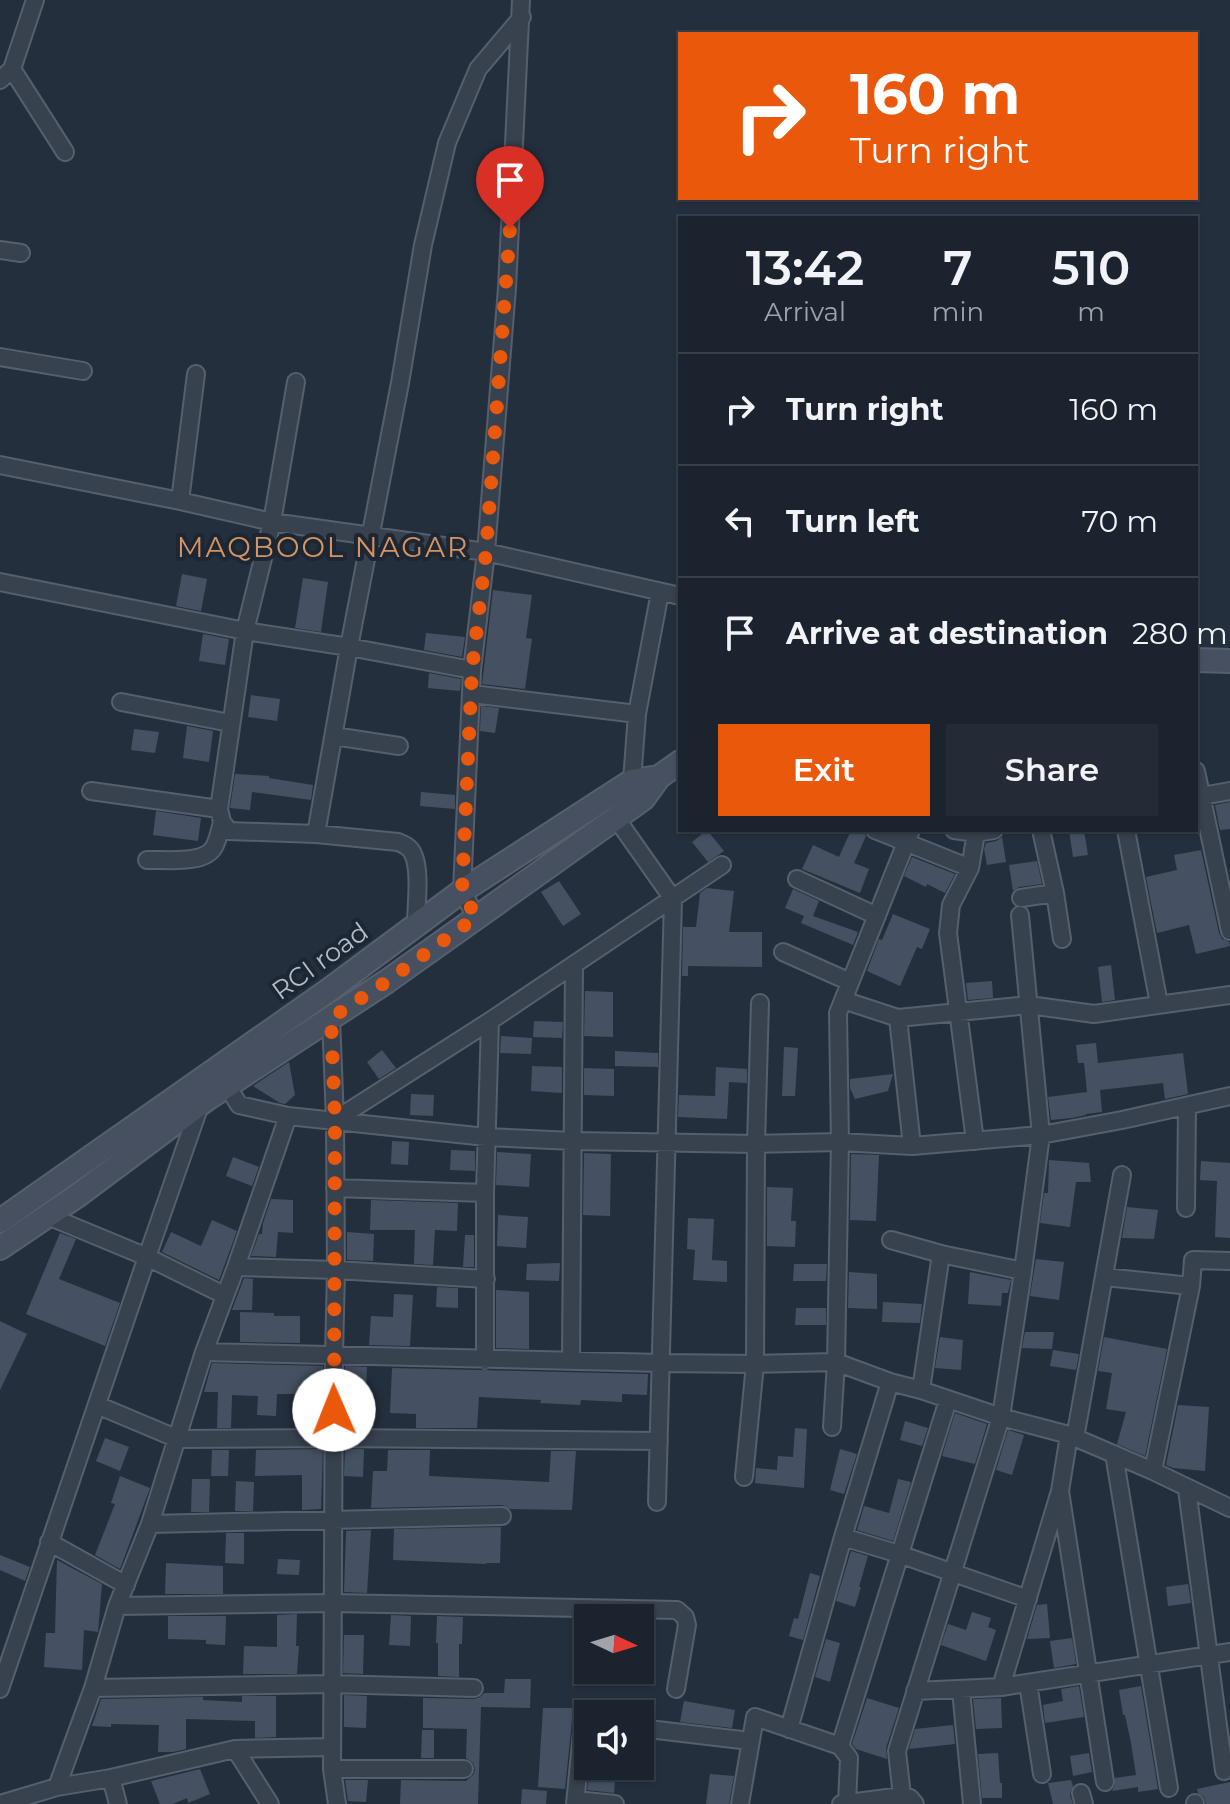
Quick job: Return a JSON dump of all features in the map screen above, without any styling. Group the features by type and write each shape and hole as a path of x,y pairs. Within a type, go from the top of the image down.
{"street":[{"path":"35,0 6,74 65,152"},
{"path":"316,834 423,245 447,143 478,69 522,9"},
{"path":"476,917 462,891 472,670 486,552 507,288 522,9"},
{"path":"0,250 21,253"},
{"path":"0,357 83,371"},
{"path":"180,501 196,374"},
{"path":"147,860 197,859 214,848 245,631 272,522 296,382"},
{"path":"0,465 272,522 486,552 678,596"},
{"path":"0,582 245,631 472,670"},
{"path":"638,790 637,714 660,592"},
{"path":"1198,660 1230,661"},
{"path":"472,694 637,714"},
{"path":"121,702 230,723"},
{"path":"334,736 399,746"},
{"path":"0,1248 200,1105 222,1078 331,1018 386,982 616,818 638,790 678,763"},
{"name":"RCI road","path":"0,1221 222,1078 329,990 462,891 638,790"},
{"path":"91,791 220,816 229,831 241,833 316,834 398,842 413,853 417,865 416,925"},
{"path":"1230,791 1199,797 1230,931"},
{"path":"616,818 673,899 657,1502"},
{"path":"886,832 908,836 970,868"},
{"path":"969,832 982,832"},
{"path":"1041,832 1062,939"},
{"path":"1126,832 1159,1004"},
{"path":"975,1141 948,918 951,905 970,868 976,833"},
{"path":"832,1427 840,1142 838,1013 908,836"},
{"path":"335,1120 490,1021 722,865"},
{"path":"797,879 877,916"},
{"path":"841,1804 909,1800 897,1751 1001,1417 1041,1135 1020,907 1055,893"},
{"path":"783,952 850,982"},
{"path":"571,1360 574,965"},
{"path":"843,1000 898,1018 1029,1005 1094,1014 1230,995"},
{"path":"744,1477 755,1364 760,1003"},
{"path":"331,1018 336,1270 331,1684 332,1769 337,1804"},
{"path":"898,1018 912,1146"},
{"path":"485,1360 485,1193 490,1021"},
{"path":"222,1078 239,1105 288,1116 486,1137 573,1141 840,1142 912,1146 1041,1135 1230,1096"},
{"path":"0,1689 200,1105"},
{"path":"1186,1208 1187,1106"},
{"path":"57,1787 93,1688 117,1606 150,1524 204,1352 288,1116"},
{"path":"1001,1687 1060,1491 1105,1277 1122,1175"},
{"path":"335,1188 485,1193"},
{"path":"48,1216 147,1257 224,1295"},
{"path":"891,1240 1023,1271"},
{"path":"921,1390 941,1254"},
{"path":"1153,1471 1191,1286 1193,1260 1230,1261"},
{"path":"236,1267 486,1279"},
{"path":"1105,1277 1191,1286"},
{"path":"204,1352 661,1363 836,1362 890,1382 1072,1437 1230,1508"},
{"path":"789,1729 890,1382"},
{"path":"840,1746 948,1400"},
{"path":"97,1405 178,1439 659,1441"},
{"path":"1114,1454 1169,1788"},
{"path":"1187,1489 1224,1771"},
{"path":"1060,1491 1105,1782"},
{"path":"150,1524 502,1516"},
{"path":"843,1537 1028,1599"},
{"path":"49,1542 126,1585"},
{"path":"117,1606 333,1603 677,1610 685,1617 687,1625 676,1689"},
{"path":"915,1691 1001,1687 1230,1652"},
{"path":"1028,1683 1042,1774"},
{"path":"93,1688 331,1684 474,1688"},
{"path":"961,1690 972,1804"},
{"path":"740,1804 755,1717 840,1746 849,1758 847,1804"},
{"path":"654,1730 750,1741"},
{"path":"0,1804 57,1787 111,1778 235,1749 332,1747"},
{"path":"235,1749 270,1804"},
{"path":"332,1769 464,1769"},
{"path":"111,1778 118,1804"},
{"path":"578,1780 576,1802 615,1804"}],"building":[{"path":"182,574 207,579 201,611 176,606"},
{"path":"303,578 328,582 321,632 295,628"},
{"path":"493,590 532,595 526,638 532,639 525,689 482,684"},
{"path":"426,633 465,637 462,657 424,650"},
{"path":"203,634 229,639 225,665 199,661"},
{"path":"429,673 461,679 460,691 428,688"},
{"path":"251,695 280,699 277,721 248,717"},
{"path":"481,706 499,708 495,733 480,731"},
{"path":"187,726 213,731 209,762 183,758"},
{"path":"134,729 159,732 155,753 131,750"},
{"path":"235,774 269,776 313,785 311,800 252,792 250,810 230,808"},
{"path":"421,792 455,795 455,809 420,806"},
{"path":"1230,802 1230,829 1220,830 1215,805"},
{"path":"156,811 201,818 198,841 153,835"},
{"path":"709,832 724,851 708,862 692,842"},
{"path":"850,832 865,834 854,863 869,869 860,893 802,869 813,845 839,857"},
{"path":"1069,832 1084,832 1088,855 1073,857"},
{"path":"1002,837 1006,862 987,865 986,843"},
{"path":"1201,850 1219,933 1230,946 1196,954 1189,925 1157,933 1146,877 1177,870 1174,855"},
{"path":"912,857 955,874 945,893 904,876"},
{"path":"1037,861 1042,884 1019,887 1013,891 1009,865"},
{"path":"559,881 581,914 563,926 541,892"},
{"path":"707,888 734,891 729,932 762,932 762,967 688,966 688,976 682,976 683,927 696,927 700,893"},
{"path":"793,889 819,901 813,916 858,932 853,945 801,923 804,916 785,908"},
{"path":"893,914 930,929 922,949 917,947 900,986 867,971"},
{"path":"1111,965 1115,1000 1102,1002 1098,967"},
{"path":"992,981 993,998 968,1000 966,983"},
{"path":"585,991 613,992 613,1037 584,1036"},
{"path":"534,1021 563,1022 562,1038 533,1037"},
{"path":"501,1036 532,1038 531,1054 500,1053"},
{"path":"1096,1043 1098,1063 1183,1053 1188,1094 1165,1099 1163,1083 1100,1090 1102,1112 1051,1120 1048,1097 1087,1092 1084,1063 1078,1063 1076,1045"},
{"path":"784,1047 798,1048 795,1096 782,1096"},
{"path":"382,1050 396,1068 379,1079 367,1062"},
{"path":"615,1051 658,1053 658,1067 615,1066"},
{"path":"289,1062 295,1095 285,1104 253,1086"},
{"path":"532,1066 562,1067 562,1093 531,1091"},
{"path":"716,1067 747,1069 747,1083 729,1082 727,1119 678,1117 679,1095 715,1096"},
{"path":"584,1068 614,1069 614,1096 584,1095"},
{"path":"893,1074 888,1091 855,1099 850,1079"},
{"path":"411,1094 434,1095 433,1116 410,1115"},
{"path":"392,1141 409,1142 408,1165 391,1164"},
{"path":"451,1150 475,1151 475,1171 450,1170"},
{"path":"497,1152 531,1154 529,1187 496,1185"},
{"path":"584,1153 611,1154 610,1216 583,1215"},
{"path":"851,1154 879,1155 876,1221 850,1220"},
{"path":"233,1157 259,1167 252,1186 226,1176"},
{"path":"1049,1160 1089,1163 1091,1182 1076,1182 1070,1227 1040,1223 1044,1193 1048,1193"},
{"path":"1201,1161 1230,1163 1230,1238 1215,1237 1217,1181 1200,1180"},
{"path":"767,1187 793,1188 791,1221 796,1221 795,1247 767,1246"},
{"path":"271,1199 293,1200 293,1233 278,1232 276,1257 251,1256 259,1234 262,1234"},
{"path":"371,1200 458,1203 457,1231 435,1230 433,1265 414,1264 415,1230 370,1230"},
{"path":"1127,1207 1158,1210 1154,1239 1122,1238"},
{"path":"498,1215 528,1217 526,1248 497,1246"},
{"path":"688,1218 714,1219 712,1260 727,1261 727,1282 693,1280 695,1250 687,1249"},
{"path":"212,1220 237,1231 219,1280 162,1252 171,1232 201,1246"},
{"path":"347,1232 374,1234 373,1261 347,1260"},
{"path":"60,1233 76,1239 59,1279 120,1303 105,1346 26,1314"},
{"path":"465,1235 474,1235 474,1267 463,1267"},
{"path":"1036,1259 1064,1262 1059,1300 1030,1296"},
{"path":"560,1263 559,1281 526,1280 527,1264"},
{"path":"794,1264 827,1264 826,1281 793,1281"},
{"path":"849,1272 877,1274 877,1309 848,1308"},
{"path":"970,1272 1011,1280 1008,1293 1002,1293 1001,1306 968,1304"},
{"path":"244,1278 253,1279 252,1310 232,1310"},
{"path":"437,1287 458,1288 458,1308 436,1307"},
{"path":"496,1290 529,1292 529,1349 496,1348"},
{"path":"394,1294 413,1295 410,1346 369,1345 371,1316 393,1317"},
{"path":"883,1302 922,1304 920,1323 882,1322"},
{"path":"796,1308 826,1308 826,1325 795,1325"},
{"path":"240,1312 300,1316 300,1343 240,1342"},
{"path":"0,1321 27,1334 0,1390"},
{"path":"1025,1332 1054,1332 1052,1349 1022,1348"},
{"path":"940,1337 963,1340 961,1370 935,1368"},
{"path":"1104,1337 1167,1349 1145,1456 1117,1444 1126,1412 1106,1409 1112,1373 1098,1371"},
{"path":"1053,1350 1079,1354 1076,1370 1050,1366"},
{"path":"212,1363 323,1366 323,1427 302,1427 302,1394 277,1394 276,1416 257,1415 258,1396 232,1395 231,1428 217,1428 218,1392 204,1392"},
{"path":"345,1366 367,1367 365,1413 345,1412"},
{"path":"392,1368 648,1374 647,1395 622,1394 622,1402 581,1400 580,1405 479,1397 477,1428 416,1428 416,1414 390,1413"},
{"path":"1178,1405 1209,1407 1205,1471 1166,1465"},
{"path":"955,1413 987,1424 975,1464 942,1456"},
{"path":"905,1421 928,1428 922,1446 900,1440"},
{"path":"795,1428 807,1429 804,1488 755,1483 756,1468 777,1470 778,1456 793,1457"},
{"path":"1008,1430 1024,1435 1012,1475 996,1470"},
{"path":"105,1438 129,1447 120,1471 96,1461"},
{"path":"323,1449 321,1509 302,1510 302,1475 255,1476 256,1450"},
{"path":"345,1449 364,1449 363,1477 344,1476"},
{"path":"840,1449 857,1454 844,1494 830,1490"},
{"path":"212,1450 229,1450 228,1476 211,1476"},
{"path":"388,1450 430,1450 429,1476 549,1482 551,1451 576,1451 572,1510 510,1509 502,1505 371,1508 373,1471 387,1471"},
{"path":"120,1476 150,1488 120,1569 95,1555 115,1504 111,1503"},
{"path":"192,1479 210,1479 209,1512 191,1512"},
{"path":"898,1479 911,1482 893,1541 857,1530 864,1506 889,1513"},
{"path":"236,1481 254,1482 253,1511 235,1511"},
{"path":"501,1527 500,1563 393,1560 394,1529"},
{"path":"371,1530 367,1593 344,1592 346,1531"},
{"path":"226,1533 244,1533 244,1564 225,1563"},
{"path":"851,1551 868,1556 855,1607 836,1601"},
{"path":"0,1555 30,1567 25,1581 0,1570"},
{"path":"278,1559 300,1560 299,1575 277,1574"},
{"path":"57,1560 102,1584 98,1632 84,1630 82,1670 44,1667 46,1633 55,1633"},
{"path":"166,1563 223,1566 223,1594 165,1594"},
{"path":"810,1573 820,1576 803,1640 789,1636 794,1618 798,1619"},
{"path":"1188,1584 1191,1603 1168,1606 1166,1587"},
{"path":"1047,1604 1050,1638 1027,1639 1037,1605"},
{"path":"972,1612 991,1618 988,1627 996,1630 986,1661 941,1645 948,1624 966,1630"},
{"path":"297,1614 297,1674 243,1674 244,1646 277,1647 277,1615"},
{"path":"391,1615 411,1616 410,1646 389,1645"},
{"path":"168,1616 226,1616 225,1645 206,1644 206,1640 168,1639"},
{"path":"437,1616 463,1617 459,1677 438,1676"},
{"path":"344,1635 364,1635 363,1674 343,1673"},
{"path":"1072,1638 1076,1664 1054,1668 1050,1641"},
{"path":"826,1639 840,1643 830,1682 815,1677"},
{"path":"505,1679 531,1679 530,1708 481,1707 478,1804 400,1804 401,1780 466,1781 475,1770 473,1763 466,1758 467,1729 423,1728 423,1698 474,1699 484,1693 504,1693"},
{"path":"1079,1686 1084,1717 1045,1723 1043,1705 1063,1701 1061,1689"},
{"path":"1141,1686 1158,1789 1138,1792 1138,1787 1112,1791 1115,1778 1136,1775 1119,1690"},
{"path":"344,1695 367,1696 366,1728 344,1727"},
{"path":"242,1696 276,1696 276,1737 255,1738 255,1721 186,1719 186,1749 158,1752 159,1725 92,1726 101,1699 203,1697 203,1700 242,1702"},
{"path":"867,1698 899,1708 886,1748 887,1759 856,1749 852,1744"},
{"path":"1001,1698 1002,1728 976,1729 973,1699"},
{"path":"684,1701 735,1710 732,1728 680,1722"},
{"path":"543,1708 574,1708 565,1789 538,1787"},
{"path":"953,1725 955,1744 909,1749 915,1729"},
{"path":"422,1730 434,1730 434,1758 421,1758"},
{"path":"998,1753 1002,1798 982,1798 978,1754"},
{"path":"1089,1753 1092,1772 1073,1776 1070,1756"},
{"path":"200,1769 210,1794 188,1803 187,1798 173,1804 160,1804 151,1781"},
{"path":"710,1774 734,1776 729,1804 706,1804"},
{"path":"345,1780 368,1780 366,1802 348,1801"},
{"path":"588,1780 615,1780 614,1793 587,1790"},
{"path":"1071,1780 1073,1804 1053,1804 1048,1783"},
{"path":"1230,1782 1230,1804 1206,1804 1204,1797 1198,1793 1197,1789"},
{"path":"522,1789 547,1791 546,1804 521,1804"}],"district":[{"name":"MAQBOOL NAGAR","path":"323,547"}],"route":[{"path":"334,1410 335,1120 331,1018 476,917 462,891 472,670 486,552 510,228"}]}
